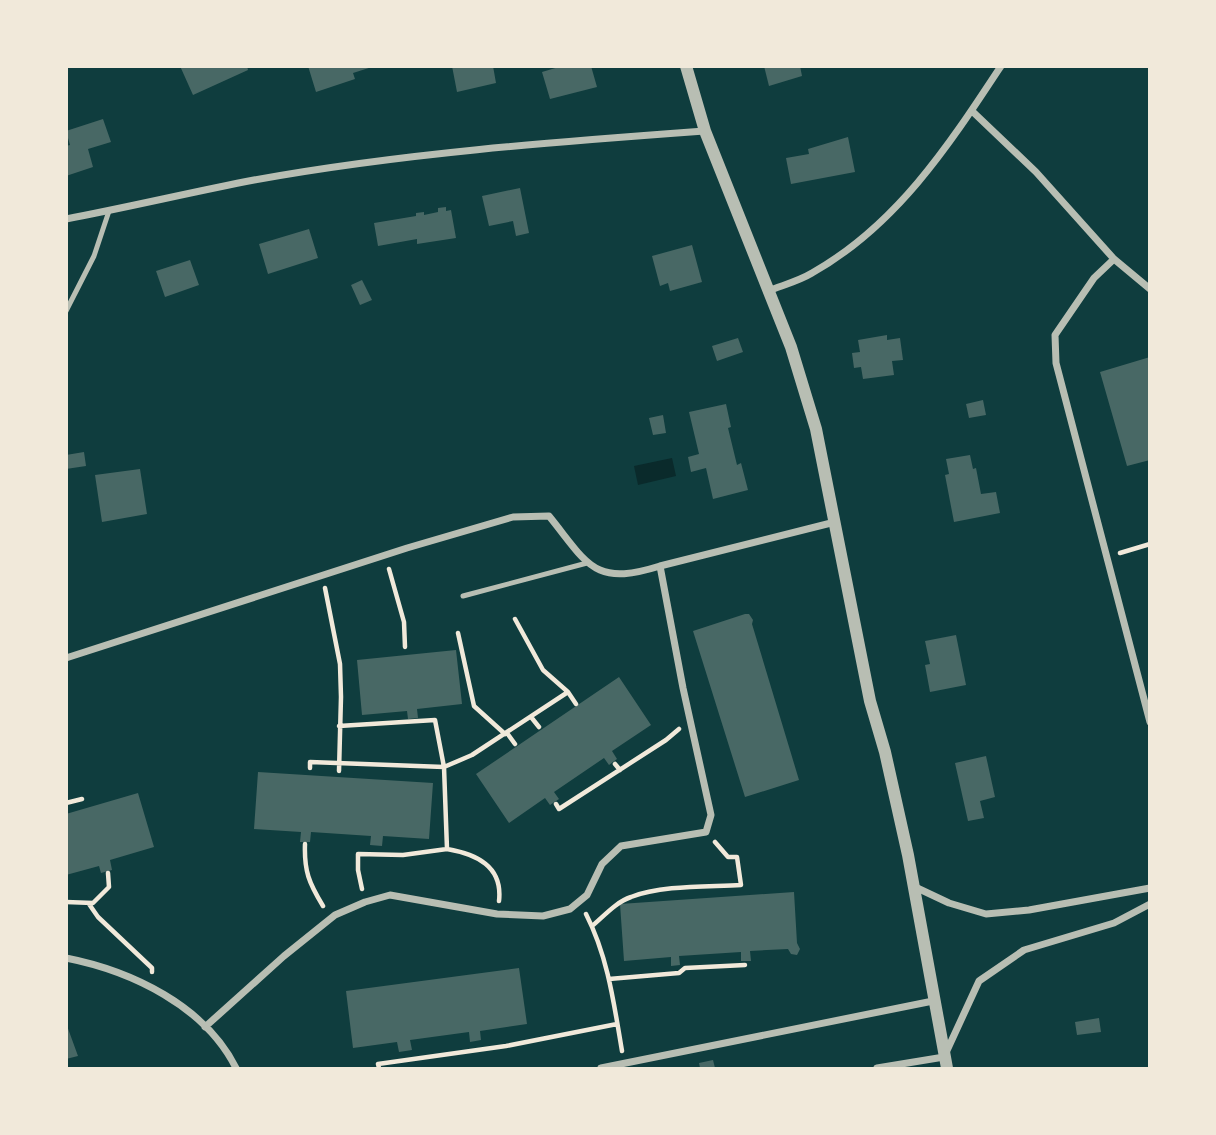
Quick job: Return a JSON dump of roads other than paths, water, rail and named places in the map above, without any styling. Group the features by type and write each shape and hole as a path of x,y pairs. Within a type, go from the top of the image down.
{"street":[{"path":"686,66 705,131 753,247 791,347 808,401 870,701 885,752 913,886 946,1063"},
{"path":"768,291 810,274 854,246 894,211 928,171 1001,66"},
{"path":"972,111 1036,172 1114,259 1150,289"},
{"path":"66,219 255,180 387,160 556,142 705,131"},
{"path":"1114,259 1094,278 1055,335 1055,363 1150,722"},
{"path":"66,658 384,555 513,517 548,516 587,563 608,575 640,572 835,522"},
{"path":"205,1027 284,956 335,915 365,902 390,895 497,914 543,916 570,909 587,895 601,864 621,846 706,832 712,816 683,688 660,566"},
{"path":"913,886 949,904 986,914 1029,910 1150,888"},
{"path":"946,1063 979,981 1024,950 1114,923 1150,904"},
{"path":"66,958 95,964 148,985 184,1008 205,1027 232,1060 236,1069"},
{"path":"601,1069 933,1001"},
{"path":"877,1069 946,1063"}],"lane":[{"path":"66,311 94,256 109,211"},
{"path":"463,596 587,563"}],"water":[{"path":"672,458 676,476 638,485 634,466"}]}
